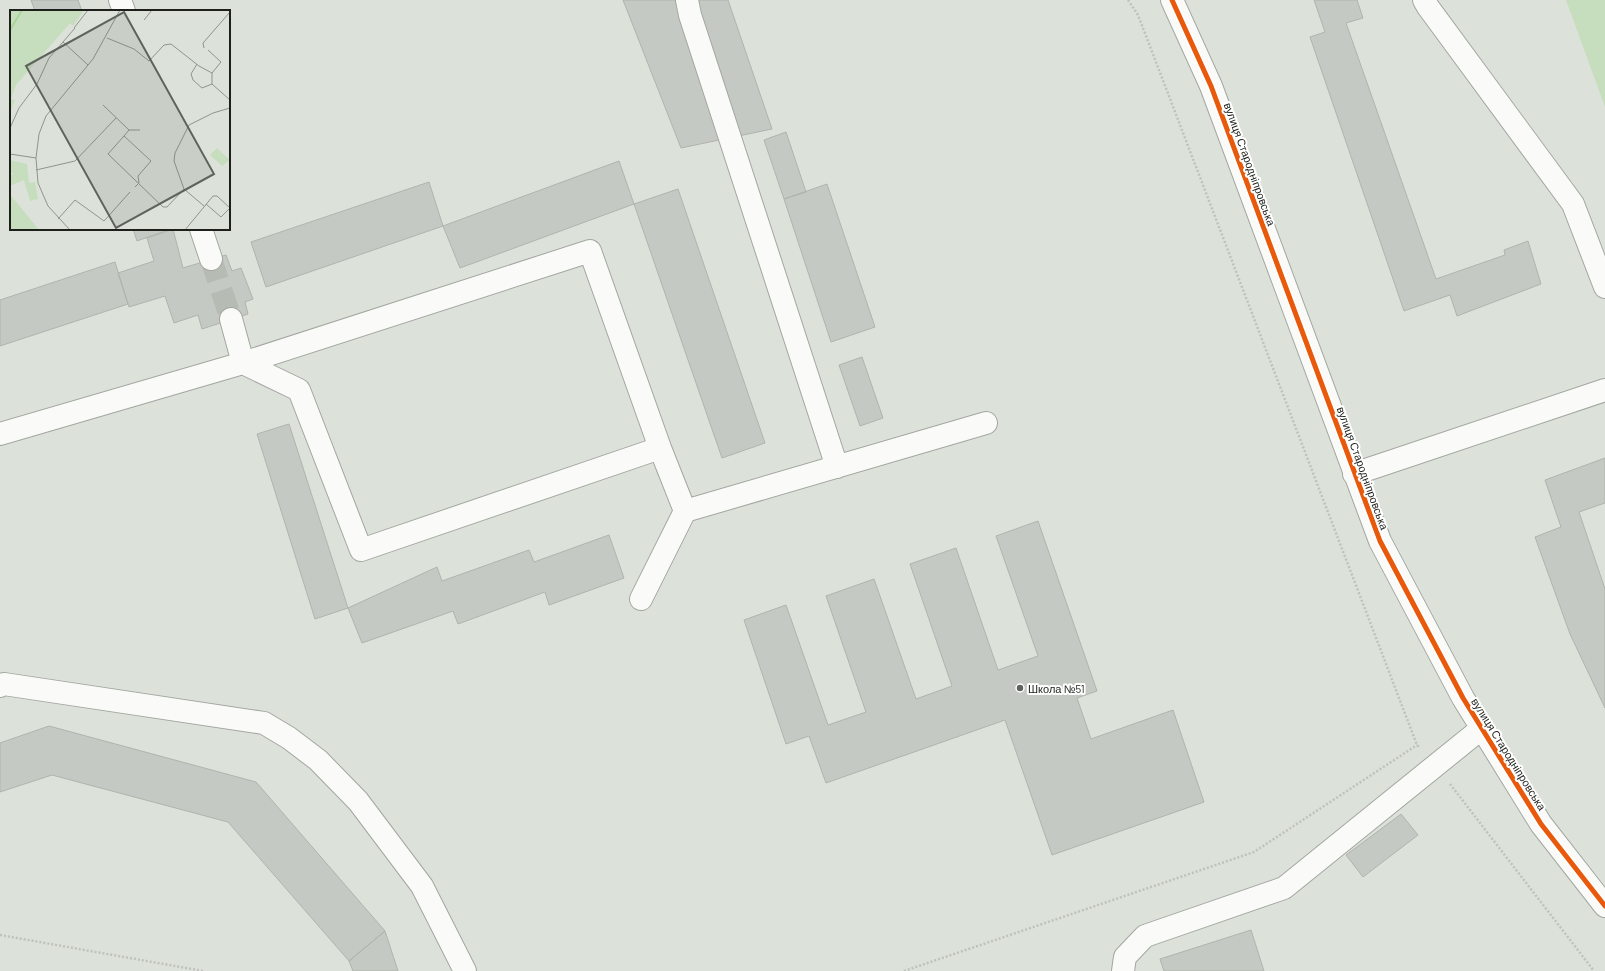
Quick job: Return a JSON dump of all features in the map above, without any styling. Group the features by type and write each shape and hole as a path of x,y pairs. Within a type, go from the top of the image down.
{"street":[{"path":"120,0 124,10"},
{"path":"687,0 692,23 837,467"},
{"name":"вулиця Стародніпровська","path":"1172,0 1211,86 1380,541 1463,698 1541,824 1605,906"},
{"path":"1424,0 1573,204 1605,287"},
{"path":"200,230 211,259"},
{"path":"0,434 243,363 590,251 660,448 685,511"},
{"path":"231,319 243,363 298,390 361,550 660,448"},
{"path":"1354,474 1605,390"},
{"path":"641,599 685,511 986,423"},
{"path":"1,680 264,723 276,729 318,760 358,801 422,886 464,971"},
{"path":"1123,971 1125,957 1145,936 1284,888 1482,728"}],"path":[{"path":"1128,0 1138,15 1417,745 1435,765 1594,971"},
{"path":"904,971 1254,852 1417,745"},
{"path":"0,935 203,971"}],"green space":[{"path":"1566,0 1605,0 1605,107"}],"building":[{"path":"31,0 78,0 82,10 35,10"},
{"path":"623,0 728,0 772,129 681,148"},
{"path":"1314,0 1357,0 1363,18 1346,23 1436,279 1505,255 1504,250 1528,241 1541,284 1457,316 1450,295 1404,311 1310,37 1325,32"},
{"path":"786,132 806,192 784,199 764,140"},
{"path":"619,161 634,204 460,268 443,226"},
{"path":"429,182 443,226 266,287 251,242"},
{"path":"827,184 875,327 831,342 784,199"},
{"path":"678,189 765,443 722,458 634,204"},
{"path":"133,230 168,230 137,241"},
{"path":"173,230 183,268 226,255 232,271 241,268 253,299 245,302 248,314 202,329 198,315 174,323 165,296 129,307 118,273 154,261 147,238"},
{"path":"115,262 128,304 0,346 0,300"},
{"path":"862,357 883,418 860,426 839,365"},
{"path":"289,424 348,608 315,619 257,434"},
{"path":"1605,458 1605,503 1579,512 1605,589 1605,708 1570,634 1535,537 1561,527 1545,480"},
{"name":"Школа №51","path":"1038,521 1097,691 1077,698 1091,739 1173,710 1204,802 1052,855 1005,720 826,783 809,736 786,744 744,620 786,605 828,725 866,712 826,596 874,579 916,699 952,686 910,564 956,548 998,670 1038,656 996,536"},
{"path":"609,535 624,578 549,605 545,592 458,624 453,611 362,643 348,608 437,567 442,581 529,550 534,562"},
{"path":"49,726 256,782 385,931 349,961 228,822 52,775 0,792 0,743"},
{"path":"1401,814 1418,835 1363,877 1346,855"},
{"path":"1251,930 1264,971 1164,971 1160,959"},
{"path":"385,931 398,971 353,971 349,961"}],"tunnel":[{"path":"211,259 231,319"}],"cycle path":[{"path":"1172,0 1211,86 1380,541 1463,698 1541,824 1605,906"}],"place":[{"name":"Школа №51","path":"1020,688"}]}
